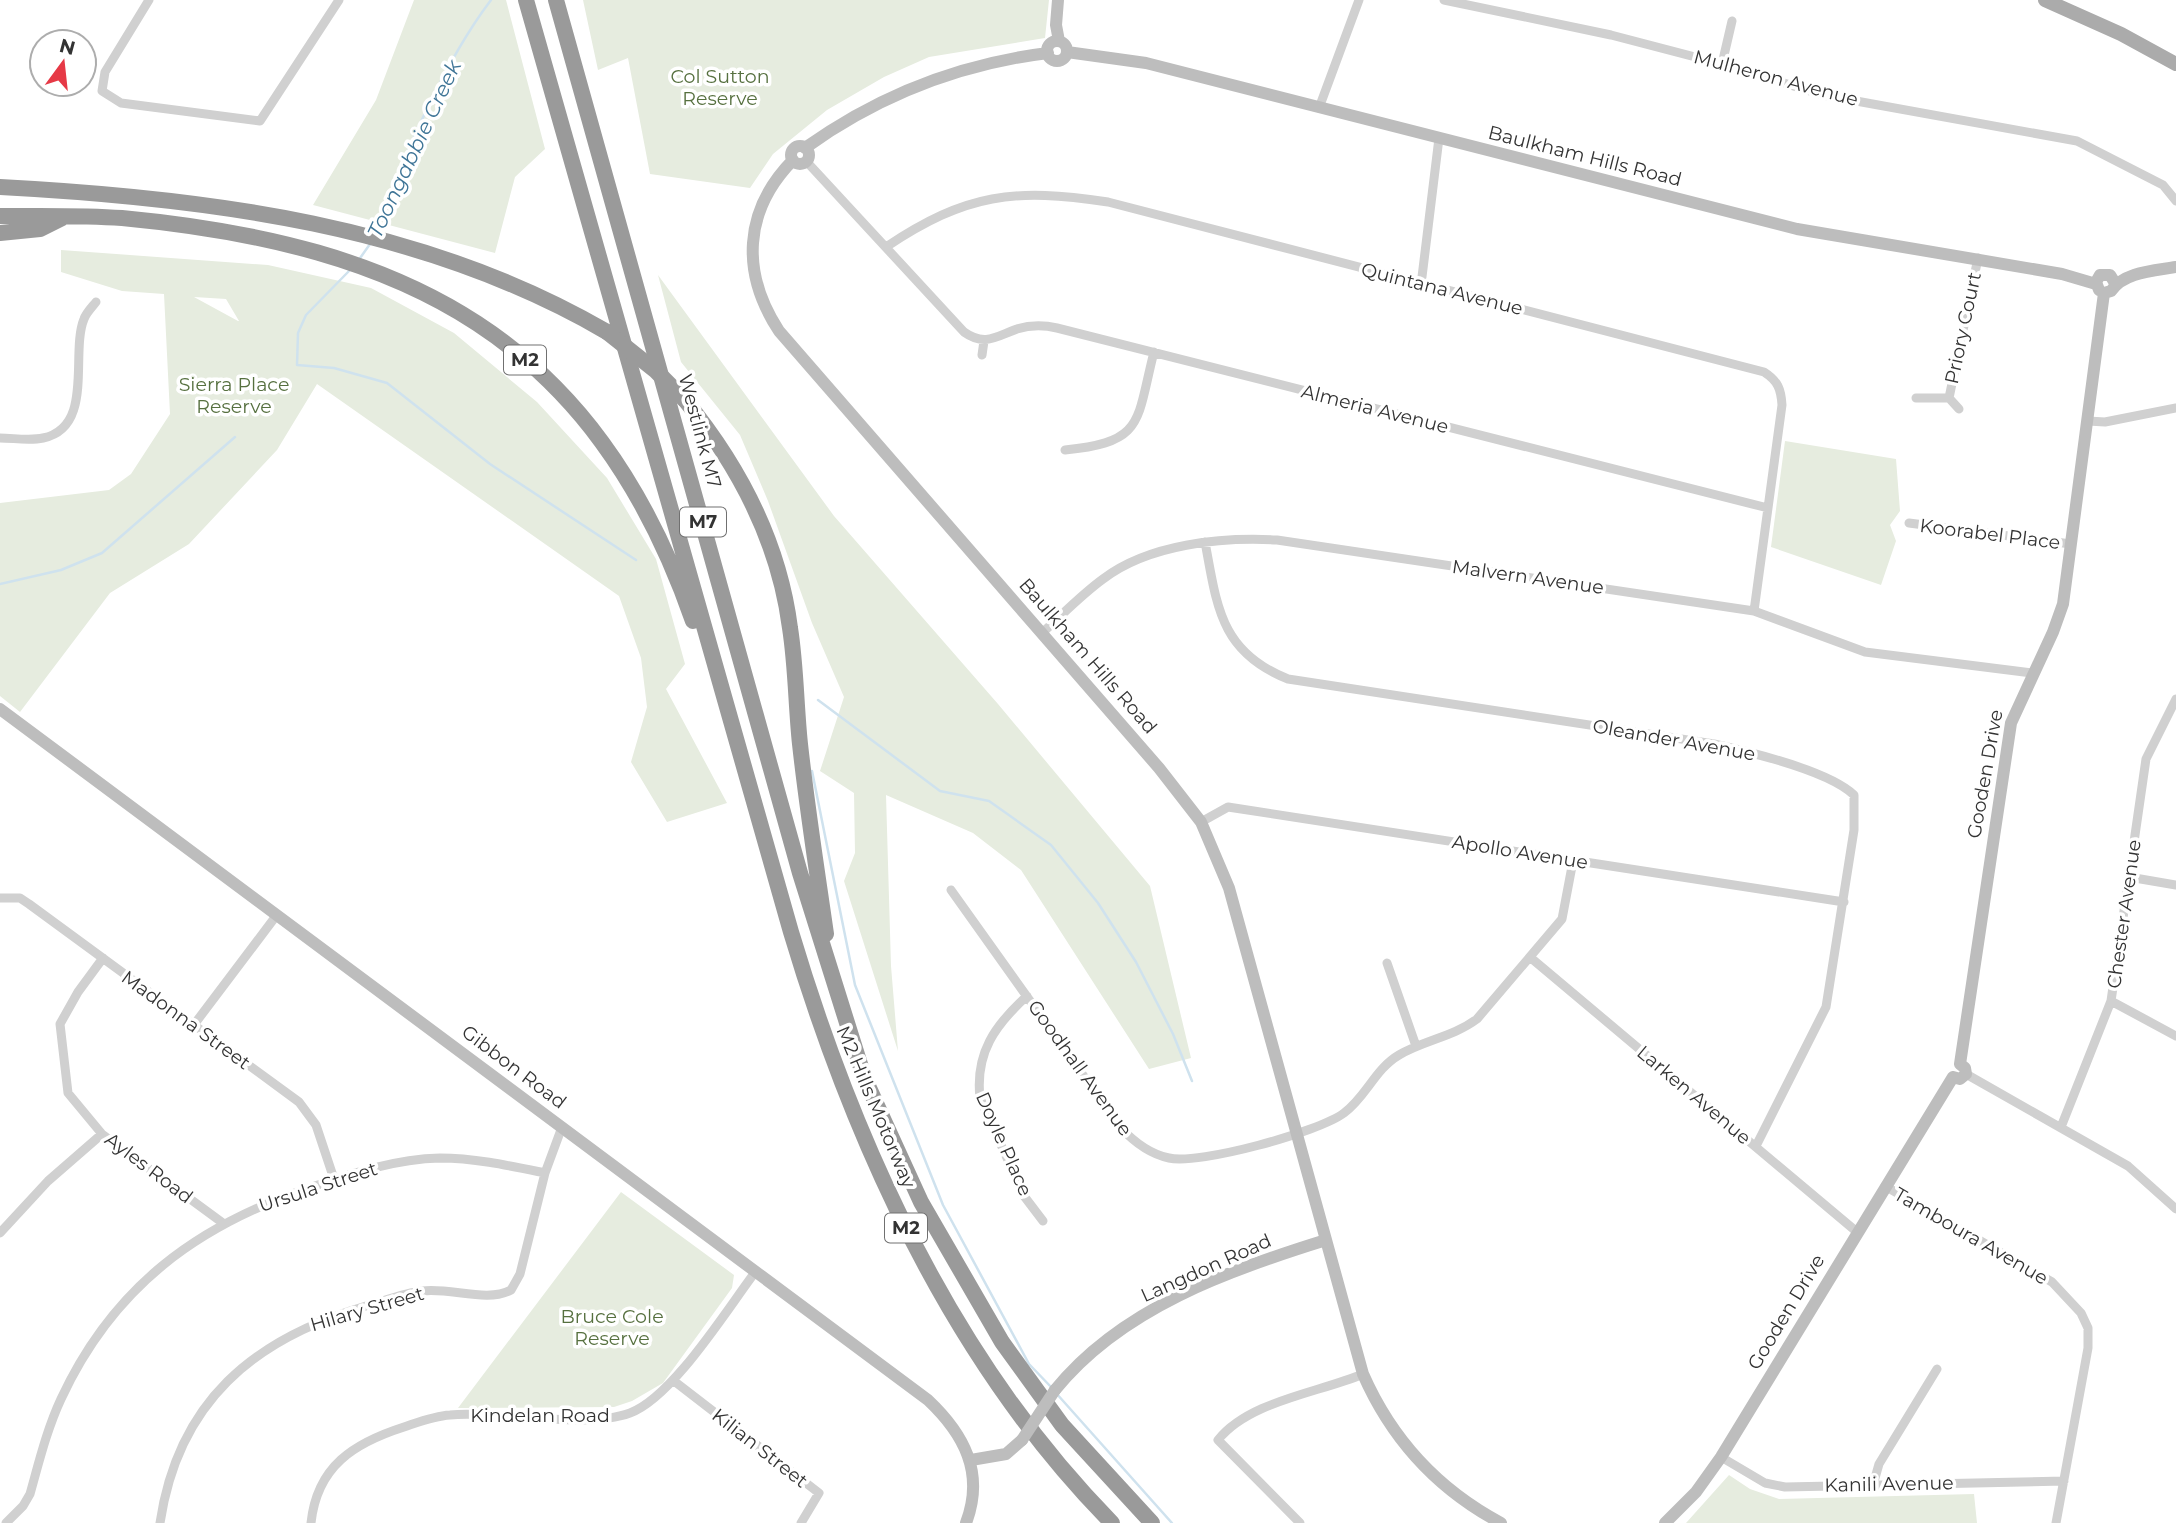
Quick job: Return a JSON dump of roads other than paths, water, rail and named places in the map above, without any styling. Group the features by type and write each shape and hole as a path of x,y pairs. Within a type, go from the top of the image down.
{"highway":[{"name":"M7","path":"526,0 712,653"},
{"name":"Westlink M7","path":"556,0 836,995"},
{"name":"M2","path":"0,187 190,202 323,226 420,252 530,292 607,332 656,371 685,400 723,450 747,491 766,535 784,593 790,627 808,814 836,995"},
{"name":"M2","path":"0,216 164,223 309,248 404,282 451,306 522,357 562,394 600,438 637,495 664,546 694,625 712,653"},
{"name":"M2","path":"0,233 40,229 65,217"},
{"name":"M2 Hills Motorway","path":"712,653 815,1013 858,1128 898,1213 985,1362 1051,1454 1112,1523"},
{"name":"M2 Hills Motorway","path":"836,995 878,1111 958,1269 1002,1342 1056,1417 1108,1479 1152,1523"}],"main road":[{"path":"2045,0 2121,34 2176,64"}],"street":[{"path":"149,0 105,72 102,91 121,103 260,121 339,0"},
{"path":"1058,0 1056,25 1063,46"},
{"path":"1319,108 1359,0"},
{"name":"Mulheron Avenue","path":"1444,0 1611,35 1722,64 1823,95 2077,141 2163,186 2176,201"},
{"path":"1722,64 1732,21"},
{"name":"Baulkham Hills Road","path":"1326,1240 1229,888 1201,822 1159,768 779,331 768,315 756,288 752,262 756,224 770,188 801,156 858,113 916,85 967,68 1048,53 1053,59 1059,60 1063,46 1146,64 1797,229 2062,274 2100,288"},
{"path":"1422,285 1439,138"},
{"path":"801,156 964,332 984,341 982,355"},
{"name":"Quintana Avenue","path":"886,247 920,224 969,203 1022,194 1054,194 1108,202 1422,285 1752,367 1775,379 1781,391 1782,405 1754,611"},
{"name":"Priory Court","path":"1949,398 1978,258"},
{"path":"2100,288 2111,291 2115,283 2124,278 2176,267"},
{"name":"Gooden Drive","path":"1665,1523 1688,1501 1721,1457 1885,1186 1960,1072 2007,740 2013,713 2060,614 2088,421 2100,288"},
{"path":"0,438 42,438 58,432 71,415 77,399 83,320 96,302"},
{"name":"Almeria Avenue","path":"984,341 997,339 1022,328 1052,327 1768,508"},
{"path":"1065,450 1110,443 1131,431 1154,352"},
{"name":"Priory Court","path":"1916,398 1949,398 1959,409"},
{"path":"2088,421 2105,422 2176,408"},
{"name":"Koorabel Place","path":"1909,523 2071,544"},
{"name":"Malvern Avenue","path":"1042,632 1104,578 1156,553 1205,542 1243,538 1277,540 1754,611 1865,652 2032,673"},
{"name":"Oleander Avenue","path":"1205,542 1216,604 1234,643 1257,664 1280,676 1714,744 1757,753 1848,789 1854,795 1856,810 1844,902 1826,1007 1756,1146"},
{"name":"Chester Avenue","path":"2061,1127 2111,1001 2146,759 2176,699"},
{"name":"Gibbon Road","path":"0,710 928,1400 959,1434 971,1460"},
{"name":"Apollo Avenue","path":"1201,822 1228,807 1844,902"},
{"name":"Goodhall Avenue","path":"951,890 1120,1127 1149,1151 1186,1160 1324,1124 1347,1111 1383,1067 1416,1046 1453,1034 1477,1020 1562,919 1573,861"},
{"path":"2129,877 2176,885"},
{"name":"Madonna Street","path":"0,898 20,898 29,904 299,1102 316,1125 334,1179"},
{"path":"193,1026 276,916"},
{"name":"Ayles Road","path":"103,958 66,1010 60,1024 68,1093 102,1134 223,1223"},
{"name":"Larken Avenue","path":"1531,958 1857,1232"},
{"path":"1387,963 1416,1046"},
{"name":"Doyle Place","path":"1027,996 994,1031 984,1050 978,1082 980,1098 1024,1196 1043,1221"},
{"path":"2111,1001 2176,1036"},
{"path":"1960,1072 2128,1166 2176,1209"},
{"name":"Hilary Street","path":"160,1523 166,1488 175,1463 202,1411 243,1367 269,1347 319,1320 420,1291 448,1289 496,1295 512,1290 520,1274 545,1173 562,1127"},
{"path":"0,1233 48,1181 102,1134"},
{"name":"Ursula Street","path":"3,1522 23,1506 30,1494 60,1401 106,1324 159,1268 191,1242 279,1196 398,1163 442,1158 545,1173"},
{"name":"Tamboura Avenue","path":"1885,1186 2052,1282 2081,1313 2088,1328 2088,1348 2056,1523"},
{"path":"1326,1240 1363,1374 1392,1429 1419,1462 1455,1495 1501,1523"},
{"name":"Langdon Road","path":"971,1460 1006,1454 1022,1440 1055,1390 1087,1354 1129,1324 1236,1271 1326,1240"},
{"name":"Kindelan Road","path":"311,1523 317,1494 342,1458 357,1445 390,1431 449,1415 610,1418 644,1405 674,1381 756,1271"},
{"path":"1873,1485 1879,1464 1937,1369"},
{"path":"1300,1523 1218,1440 1230,1423 1292,1397 1363,1374"},
{"name":"Kilian Street","path":"674,1381 819,1493 801,1523"},
{"name":"Kanili Avenue","path":"1721,1457 1774,1486 2064,1480"},
{"path":"965,1523 973,1484 971,1460"}],"waterway":[{"name":"Toongabbie Creek","path":"375,231 441,81 473,25 491,0"},
{"name":"Toongabbie Creek","path":"358,261 370,244"},
{"path":"349,271 306,315 298,333 297,365 334,368 387,383 490,464 636,560"},
{"name":"Toongabbie Creek","path":"0,584 61,570 102,553 235,437"},
{"path":"818,700 940,791 989,801 1051,845 1098,903 1136,962 1173,1034 1192,1081"},
{"path":"812,771 855,985 943,1205 1029,1364 1052,1388"},
{"path":"1056,1393 1172,1523"}],"park label":[{"name":"Col Sutton Reserve","path":"720,87"},
{"name":"Sierra Place Reserve","path":"234,395"},
{"name":"Bruce Cole Reserve","path":"612,1327"}]}
